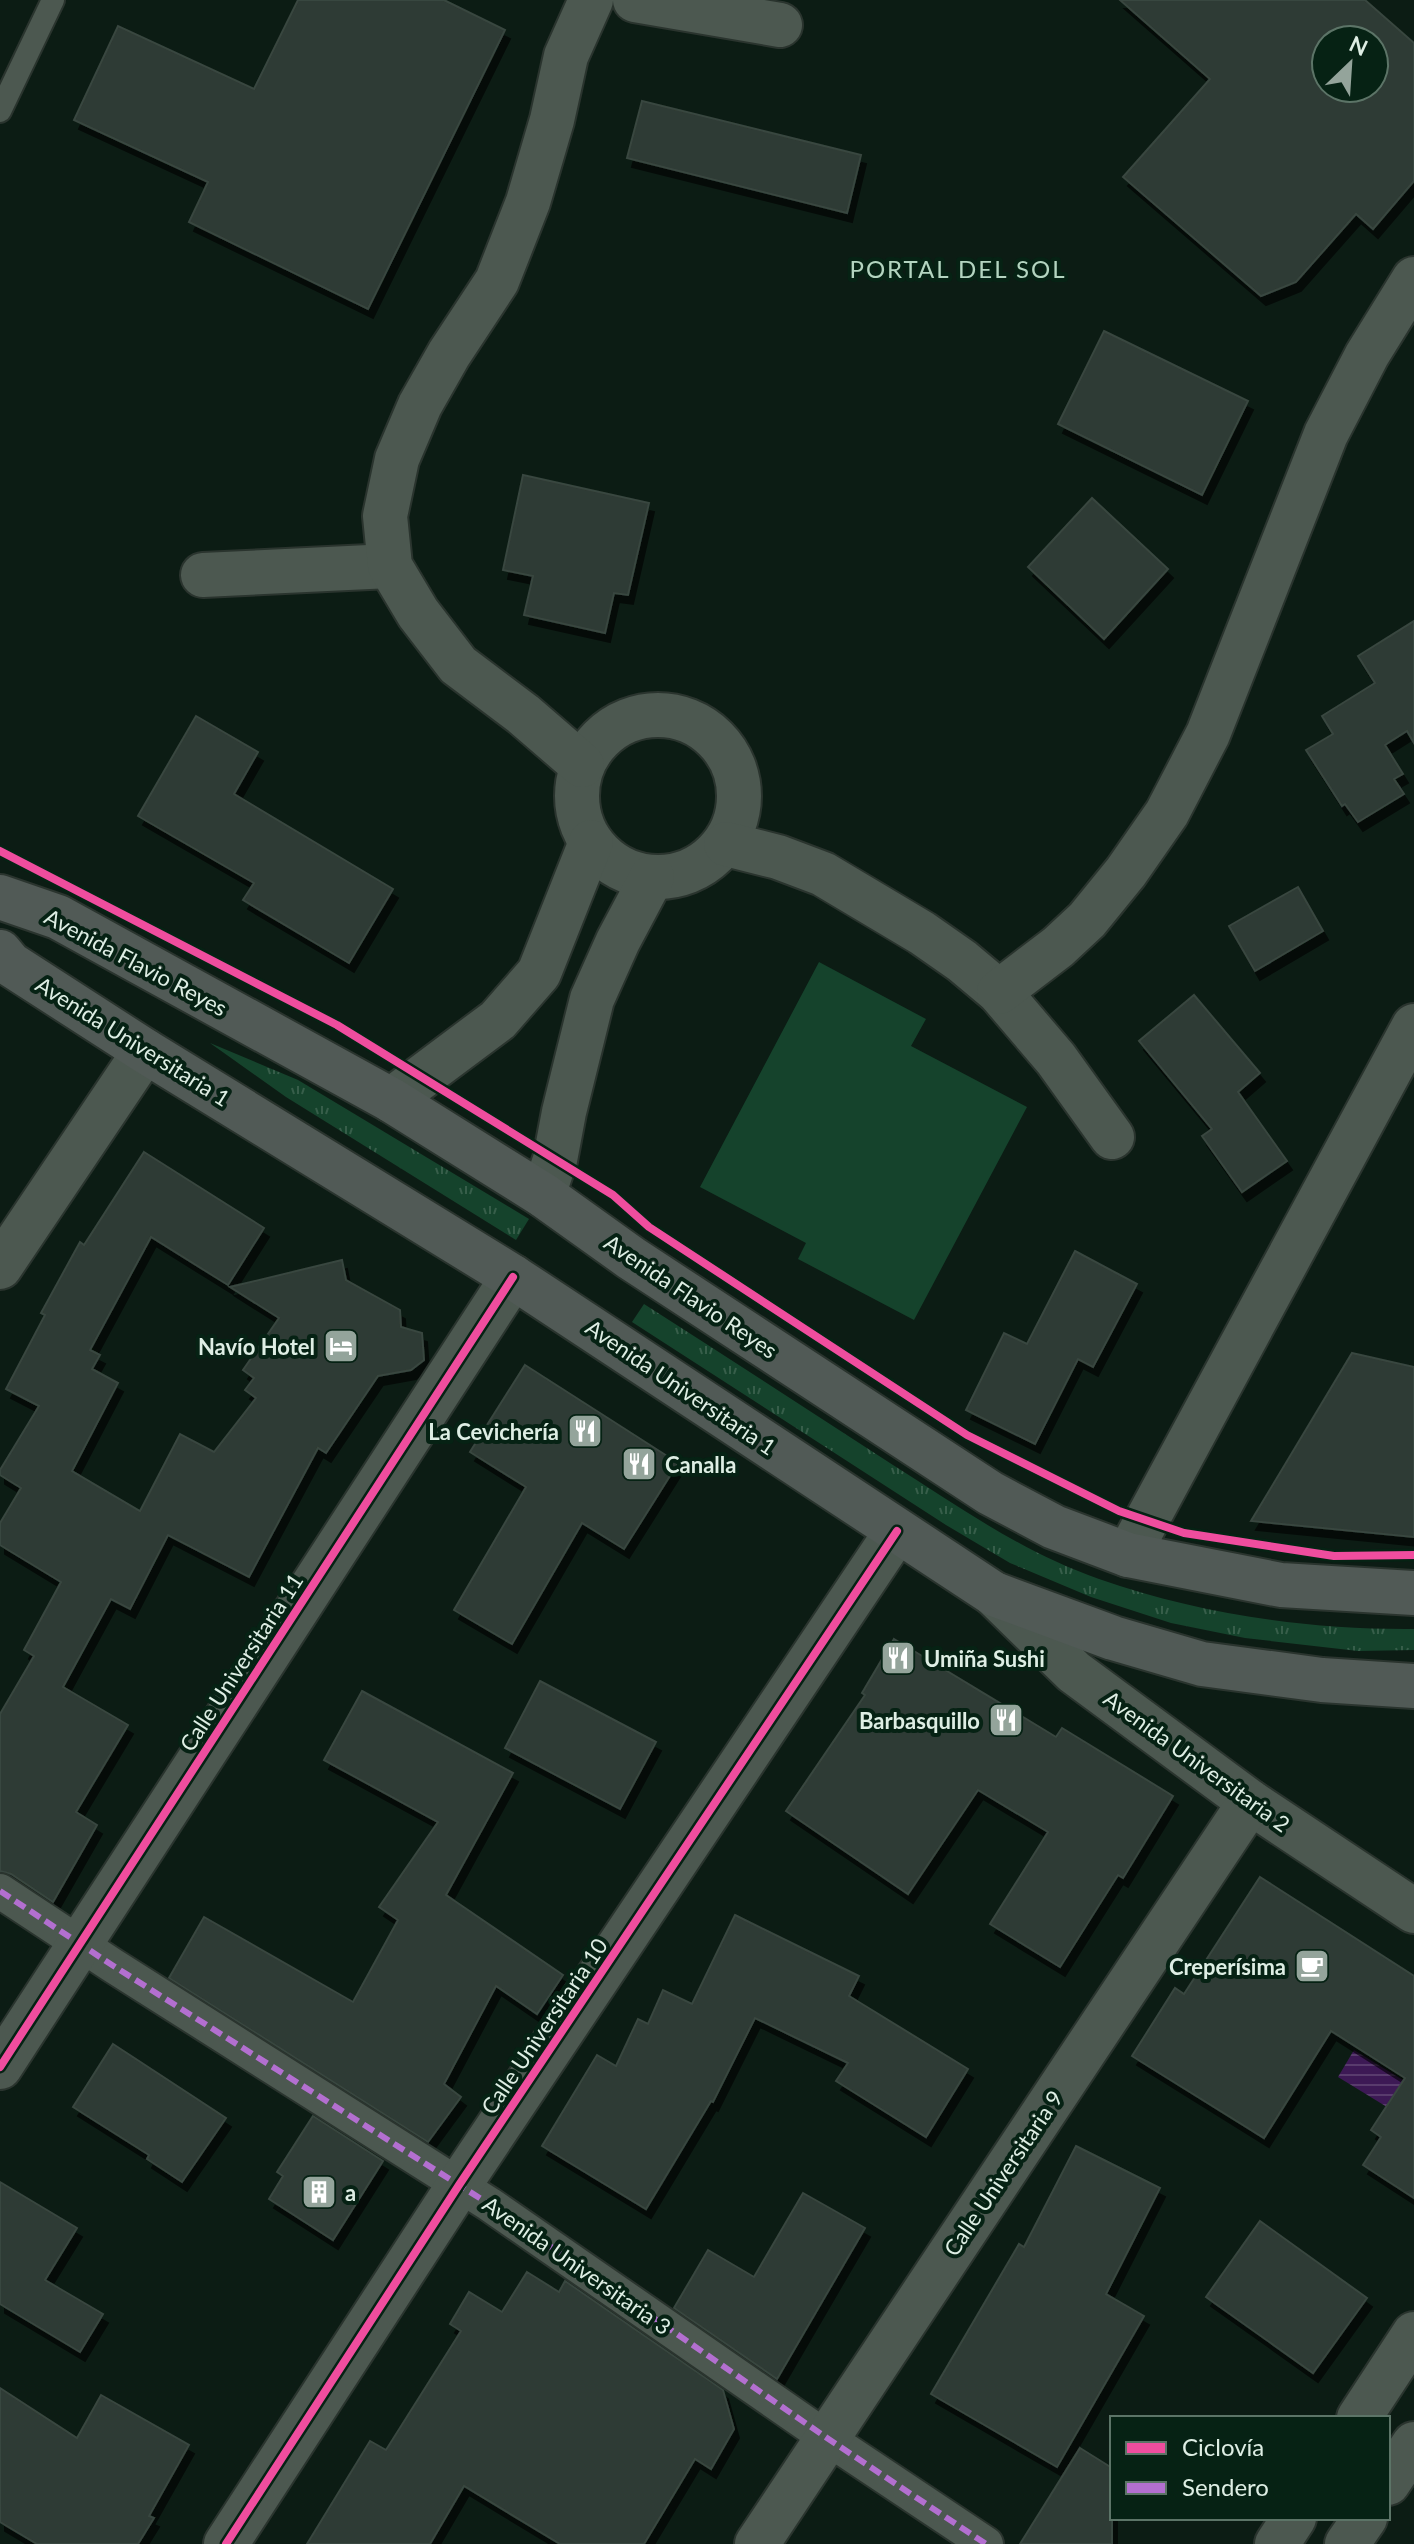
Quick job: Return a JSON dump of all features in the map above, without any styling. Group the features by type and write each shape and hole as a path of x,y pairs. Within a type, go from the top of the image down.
{"main road":[{"name":"Avenida Flavio Reyes","path":"0,897 58,917 391,1100 543,1195 631,1258 990,1493 1054,1527 1128,1555 1281,1585 1414,1593"},
{"name":"Avenida Universitaria 1","path":"0,952 10,964 145,1051 513,1277 994,1594 1113,1638 1202,1664 1322,1680 1414,1686"}],"street":[{"path":"582,765 523,714 458,665 418,613 390,566 385,516 397,459 420,405 497,281 528,202 552,120 566,56 591,0"},
{"path":"635,0 780,25"},
{"path":"999,992 1058,947 1087,920 1126,872 1167,813 1208,734 1326,434 1357,373 1414,279"},
{"path":"203,575 390,566"},
{"path":"647,715 671,715 694,722 714,736 728,754 738,775 740,799 736,822 726,844 700,866 668,877 628,871 608,860 591,842 580,818 577,791 582,765 591,748 604,734 624,721 647,715"},
{"path":"391,1100 498,1020 539,973 591,842"},
{"path":"726,844 778,857 823,874 922,933 999,992 1056,1059 1112,1137"},
{"path":"543,1195 555,1160 592,999 652,877"},
{"path":"539,973 592,999"},
{"path":"1128,1555 1414,1026"},
{"path":"0,1267 145,1051"},
{"name":"Calle Universitaria 11","path":"0,2067 513,1277"},
{"name":"Calle Universitaria 10","path":"226,2544 459,2185 897,1531"},
{"name":"Avenida Universitaria 2","path":"994,1594 1074,1672 1250,1802 1414,1911"},
{"name":"Calle Universitaria 9","path":"757,2544 1250,1802"},
{"name":"Avenida Universitaria 3","path":"0,1891 489,2204 986,2544"},
{"path":"1361,2416 1402,2380 1414,2334"},
{"path":"1390,2480 1414,2444"},
{"path":"1277,2544 1293,2520"},
{"path":"1347,2544 1364,2520"}],"lane":[{"path":"0,111 53,0"}],"green space":[{"path":"819,962 926,1019 911,1046 1027,1107 914,1320 798,1259 806,1243 700,1187"},
{"path":"210,1043 298,1080 529,1219 516,1240 286,1097"},
{"path":"644,1304 967,1513 1044,1556 1137,1591 1254,1618 1334,1627 1414,1629 1414,1650 1358,1651 1245,1638 1171,1623 1091,1597 1010,1563 632,1322"}],"shaded area":[{"path":"1354,2050 1414,2087 1400,2115 1338,2077"}],"building":[{"path":"298,0 444,0 505,30 368,309 189,222 208,182 74,120 118,26 254,89"},
{"path":"1120,0 1365,0 1414,43 1414,181 1373,229 1356,214 1296,282 1261,296 1123,177 1210,79"},
{"path":"642,101 861,155 847,213 627,158"},
{"path":"1104,331 1248,401 1202,495 1058,424"},
{"path":"523,475 649,503 628,595 614,593 605,633 524,615 533,576 503,570"},
{"path":"1092,498 1168,569 1104,639 1028,567"},
{"path":"1414,621 1414,743 1407,731 1385,745 1403,774 1394,779 1404,794 1358,822 1345,804 1342,806 1306,750 1333,734 1322,716 1375,683 1358,656"},
{"path":"196,716 258,752 234,794 393,889 349,963 243,900 254,883 138,816"},
{"path":"1298,887 1323,931 1255,971 1229,926"},
{"path":"1194,995 1260,1073 1238,1092 1287,1161 1242,1192 1202,1136 1212,1129 1139,1041"},
{"path":"144,1152 264,1228 228,1285 151,1237 90,1350 100,1355 92,1369 118,1383 72,1471 140,1511 180,1434 214,1452 256,1398 245,1390 254,1378 243,1370 279,1318 230,1287 342,1260 346,1280 400,1310 401,1327 422,1333 424,1360 411,1370 378,1376 326,1453 318,1448 249,1577 168,1535 130,1609 111,1599 63,1687 128,1725 76,1812 97,1825 53,1902 11,1874 0,1871 0,1714 34,1656 24,1650 61,1582 0,1545 0,1523 21,1488 0,1475 0,1470 39,1406 6,1389 45,1315 41,1313 80,1242 84,1245"},
{"path":"1075,1251 1137,1284 1093,1367 1078,1359 1035,1444 966,1410 1004,1333 1027,1344"},
{"path":"1352,1353 1414,1367 1414,1537 1251,1521"},
{"path":"525,1365 678,1463 624,1549 582,1523 512,1644 454,1610 526,1487 470,1452"},
{"path":"894,1639 1056,1737 1062,1728 1173,1796 1123,1878 1118,1875 1060,1967 990,1924 1048,1832 978,1790 908,1894 786,1811 865,1695 862,1693"},
{"path":"540,1681 656,1742 620,1809 505,1748"},
{"path":"362,1691 513,1773 446,1895 563,1975 537,2014 496,1986 444,2084 461,2097 428,2142 169,1978 204,1917 353,2002 398,1920 379,1907 438,1822 324,1760"},
{"path":"1260,1877 1414,1976 1414,2198 1363,2165 1381,2137 1371,2130 1405,2078 1331,2031 1264,2138 1132,2056 1175,1988 1184,1994"},
{"path":"735,1915 859,1976 849,1996 968,2069 926,2137 836,2081 848,2063 755,2018 713,2102 646,2209 542,2146 597,2055 616,2066 638,2019 648,2024 663,1990 692,2004"},
{"path":"113,2044 226,2118 182,2182 147,2159 149,2155 73,2107"},
{"name":"a","path":"313,2116 383,2161 333,2240 269,2199 283,2176 277,2172"},
{"path":"1076,2146 1160,2188 1106,2294 1144,2316 1057,2467 931,2394 1019,2244 1024,2247"},
{"path":"0,2182 77,2228 45,2280 103,2314 80,2352 0,2304"},
{"path":"803,2193 865,2228 777,2379 674,2308 708,2250 754,2277"},
{"path":"1260,2221 1367,2298 1313,2373 1206,2297"},
{"path":"527,2272 559,2292 565,2281 723,2390 734,2429 711,2469 695,2459 644,2544 560,2544 464,2486 430,2544 307,2544 370,2441 386,2450 461,2331 450,2324 469,2292 502,2312"},
{"path":"0,2388 77,2438 101,2395 189,2445 149,2516 154,2518 138,2544 37,2544 0,2522"},
{"path":"1080,2448 1110,2467 1112,2544 1020,2544"}],"marked path":[{"path":"0,1891 489,2204 986,2544"}],"cycle path":[{"path":"0,851 337,1025 613,1195 649,1227 967,1435 1119,1511 1184,1533 1334,1556 1414,1555"},
{"path":"0,2067 513,1277"},
{"path":"226,2544 459,2185 897,1531"}],"place":[{"name":"Navío Hotel","path":"341,1346"},
{"name":"La Cevichería","path":"585,1431"},
{"name":"Canalla","path":"639,1464"},
{"name":"Umiña Sushi","path":"898,1658"},
{"name":"Barbasquillo","path":"1006,1720"},
{"name":"Creperísima","path":"1312,1966"},
{"name":"a","path":"319,2192"}],"district":[{"name":"PORTAL DEL SOL","path":"958,268"}]}
